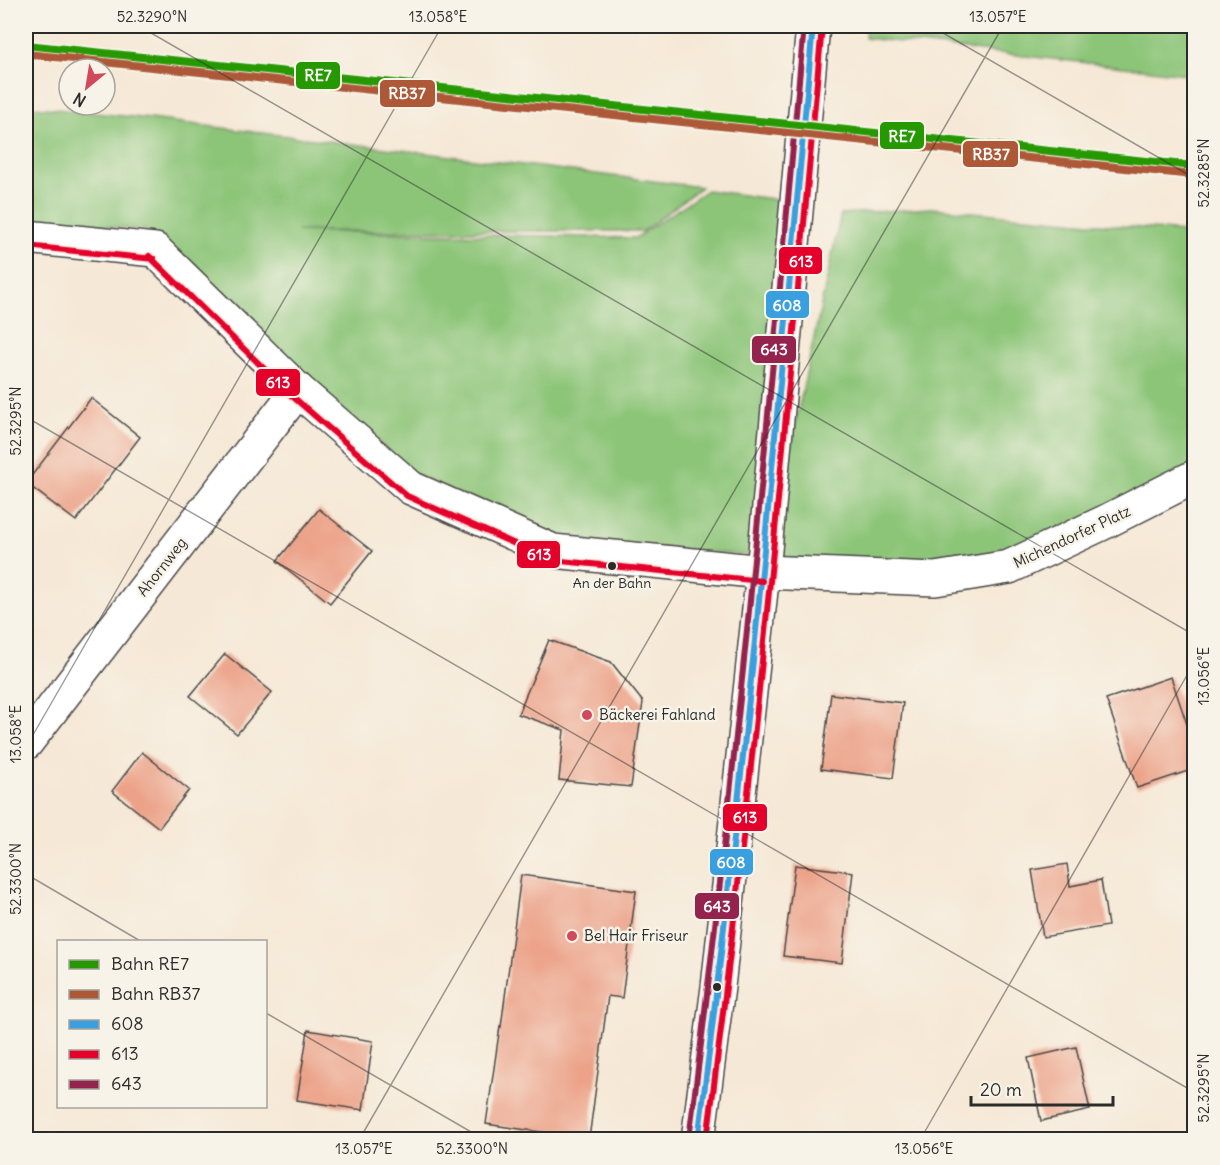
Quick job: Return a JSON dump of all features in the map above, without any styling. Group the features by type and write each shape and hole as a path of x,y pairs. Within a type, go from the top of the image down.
{"street":[{"path":"698,1140 718,987 764,573 813,26"},
{"name":"Michendorfer Platz","path":"26,237 155,250 298,390 411,488 553,551 764,573 935,579 1009,567 1194,477"},
{"name":"Ahornweg","path":"26,743 298,390"}],"green space":[{"path":"866,26 1194,26 1194,75 865,38"},
{"path":"26,106 57,109 57,117 117,115 142,118 701,187 643,231 297,231 635,238 707,190 786,201 753,556 559,538 414,474 145,230 26,218"},
{"path":"931,208 1194,233 1194,482 935,579 763,572 841,214"}],"building":[{"path":"91,398 140,437 76,521 26,483"},
{"path":"319,509 372,551 330,603 277,561"},
{"path":"549,640 611,662 643,702 631,787 559,780 564,730 518,714"},
{"path":"225,654 272,692 237,734 190,696"},
{"path":"1171,677 1194,745 1194,769 1137,788 1106,699"},
{"path":"831,694 903,703 893,778 821,769"},
{"path":"142,752 189,790 159,828 112,791"},
{"path":"1067,864 1070,886 1101,880 1108,926 1043,937 1032,870"},
{"path":"795,865 853,872 842,963 783,956"},
{"path":"521,875 636,891 622,998 608,996 589,1139 486,1124"},
{"path":"308,1030 373,1041 363,1110 297,1100"},
{"path":"1076,1047 1090,1110 1041,1121 1028,1058"}],"rail line":[{"name":"RE7","path":"26,45 1194,166"},
{"name":"RB37","path":"26,54 1193,175"}],"transit line":[{"name":"643","path":"689,1139 738,722 804,26"},
{"name":"608","path":"698,1140 747,723 813,26"},
{"name":"613","path":"707,1140 756,723 822,27"},
{"name":"613","path":"26,246 154,259"},
{"name":"613","path":"149,256 292,396 407,496 551,560 762,581"}],"place":[{"name":"An der Bahn","path":"612,566"},
{"name":"Bäckerei Fahland","path":"587,715"},
{"name":"Bel Hair Friseur","path":"572,936"}]}
